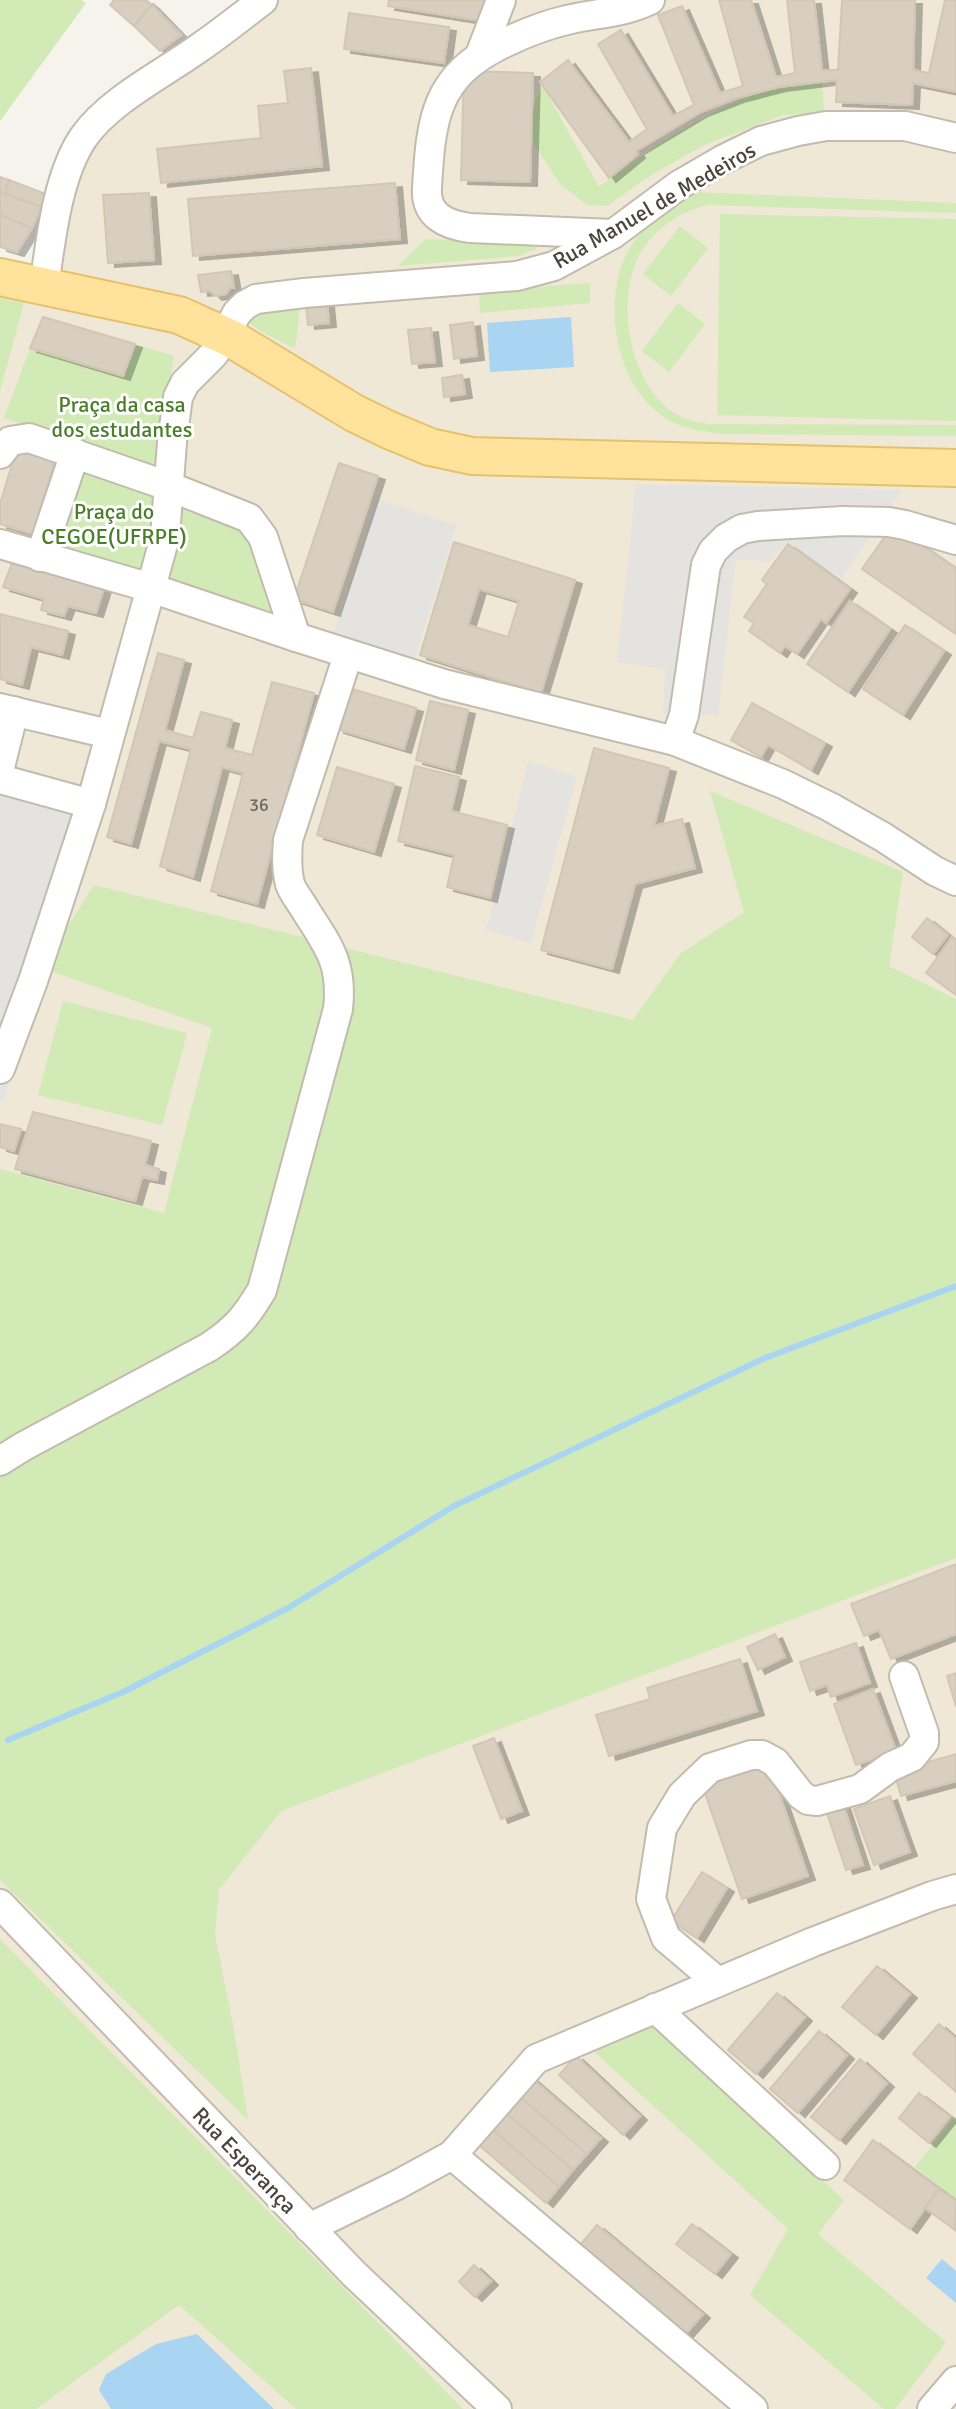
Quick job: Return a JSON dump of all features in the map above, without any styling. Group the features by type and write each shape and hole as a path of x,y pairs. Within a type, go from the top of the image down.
{"main road":[{"path":"0,277 179,315 224,335 354,413 389,430 430,447 472,456 956,468"}],"street":[{"path":"44,286 61,193 84,137 115,105 200,48 263,0"},
{"path":"480,55 501,0"},
{"path":"613,234 470,228 451,225 439,218 430,208 426,194 432,125 444,93 457,74 480,55 528,32 568,19 610,14 650,0"},
{"name":"Rua Manuel de Medeiros","path":"0,1069 33,981 91,804 165,537 178,397 185,383 214,354 237,313 245,305 256,299 304,293 517,276 554,266 613,234 679,185 722,160 761,141 798,131 826,126 905,126 948,136"},
{"path":"0,454 10,441 29,438 242,514 256,524 263,537 296,637"},
{"path":"40,557 75,453"},
{"path":"675,741 684,715 706,565 713,551 726,538 742,529 758,526 843,521 905,525 956,540"},
{"path":"0,544 151,588 444,684 675,741 783,784 830,807 956,881"},
{"path":"0,1461 232,1332 262,1290 338,1009 340,989 330,948 290,886 287,864 288,840 348,655"},
{"path":"0,767 7,710 109,734"},
{"path":"0,779 91,804"},
{"path":"718,1982 666,1938 651,1899 662,1828 682,1795 710,1768 751,1755 762,1755 775,1762 793,1787 808,1800 817,1801 860,1789 890,1767 912,1757 924,1742 924,1733 904,1676"},
{"path":"309,2228 452,2155 536,2059 813,1942 956,1889"},
{"name":"Rua Esperança","path":"0,1904 354,2274 497,2409"},
{"path":"655,2008 825,2165"},
{"path":"452,2155 753,2409"},
{"path":"932,2409 956,2381"}],"shaded area":[{"path":"277,0 956,0 956,2409 0,2409 0,277 44,286 94,138 140,98"},
{"path":"636,484 902,490 841,579 788,542 769,562 736,559 718,716 663,714 665,669 617,662"},
{"path":"376,499 457,525 412,667 332,641"},
{"path":"528,761 577,777 531,943 486,930"},
{"path":"0,781 89,804 4,1101 0,1100"}],"green space":[{"path":"0,0 81,0 86,3 0,121"},
{"path":"822,81 824,113 783,115 704,145 651,175 607,206 587,205 560,184 531,140 532,107 543,86 599,187 656,146 738,101 783,86"},
{"path":"694,192 956,203 956,213 708,205 671,221 643,249 634,268 627,313 636,360 658,399 678,415 709,424 956,425 956,436 726,434 681,426 650,405 636,387 618,344 615,296 619,274 627,253 640,234 656,218"},
{"path":"720,214 956,219 956,421 717,415"},
{"path":"680,226 708,248 671,296 643,274"},
{"path":"426,239 539,244 536,249 519,256 398,266"},
{"path":"590,283 590,303 480,313 479,291"},
{"path":"0,298 24,303 0,391"},
{"path":"301,300 295,349 257,329 247,320 249,309"},
{"path":"678,303 705,324 669,372 642,351"},
{"name":"Praça da casa dos estudantes","path":"135,344 174,356 154,471 4,418 30,348 123,375"},
{"name":"Praça do CEGOE(UFRPE)","path":"76,457 261,521 293,638 44,554"},
{"path":"710,791 903,872 889,966 956,999 956,1558 281,1811 219,1890 215,1934 248,2120 0,1880 0,1169 164,1213 212,1028 42,968 94,885 633,1020 680,954 744,912"},
{"path":"63,1001 187,1033 162,1125 38,1095"},
{"path":"0,1939 463,2409 296,2409 179,2305 36,2409 0,2409"},
{"path":"649,2019 844,2200 818,2234 946,2342 895,2409 884,2409 750,2295 788,2229 589,2047"},
{"path":"956,2116 956,2200 915,2167"}],"water":[{"path":"571,317 574,367 490,372 487,323"},
{"path":"942,2259 956,2271 956,2303 926,2278"},
{"path":"197,2334 274,2409 111,2409 99,2390 106,2374 156,2344"}],"building":[{"path":"114,0 146,0 152,5 134,26 110,5"},
{"path":"389,0 491,0 488,22 388,6"},
{"path":"719,0 751,0 776,77 795,73 787,0 814,0 822,70 838,70 842,0 915,0 913,70 929,73 945,0 956,0 956,92 913,83 912,105 836,102 837,80 779,87 701,112 636,151 638,154 609,178 540,82 568,60 629,142 647,129 598,44 621,30 673,116 694,105 658,15 682,6 720,93 743,86"},
{"path":"152,5 181,35 160,51 134,26"},
{"path":"349,13 449,27 444,63 344,49"},
{"path":"311,68 322,166 161,183 157,149 261,138 258,106 288,103 284,71"},
{"path":"464,71 533,73 530,182 461,180"},
{"path":"0,177 9,180 5,194 0,192"},
{"path":"9,180 46,194 41,207 5,194"},
{"path":"395,183 400,239 193,256 188,199"},
{"path":"0,192 41,207 32,228 0,215"},
{"path":"149,193 154,260 108,263 103,195"},
{"path":"0,215 32,228 17,252 0,247"},
{"path":"231,271 234,288 226,294 215,296 210,291 201,292 198,275"},
{"path":"327,302 329,323 308,325 306,304"},
{"path":"43,317 135,344 123,376 30,348"},
{"path":"473,322 477,356 454,359 450,325"},
{"path":"431,328 435,362 412,364 408,330"},
{"path":"462,375 465,394 444,397 442,378"},
{"path":"18,445 56,457 33,534 0,524 0,504"},
{"path":"339,463 378,476 333,612 294,599"},
{"path":"893,525 956,569 956,634 862,569"},
{"path":"454,542 575,580 541,693 420,655","holes":["479,589 519,601 508,637 468,625"]},
{"path":"788,544 850,589 826,623 821,619 797,654 785,646 780,653 749,631 754,623 744,617 767,584 762,580"},
{"path":"15,555 106,582 96,613 68,606 64,616 41,610 44,599 3,587"},
{"path":"850,601 890,629 848,692 807,664"},
{"path":"0,614 68,631 62,655 31,647 22,685 0,679"},
{"path":"905,625 944,651 903,715 863,689"},
{"path":"158,653 184,660 165,730 193,738 201,712 232,720 225,748 252,755 272,682 314,693 257,904 211,891 243,773 222,767 193,877 160,866 191,749 159,741 131,844 107,837"},
{"path":"349,688 416,708 404,749 337,729"},
{"path":"430,701 468,710 454,770 416,760"},
{"path":"752,703 825,743 811,770 768,745 761,757 731,740"},
{"path":"594,748 669,768 654,826 682,819 695,868 635,884 612,969 541,950"},
{"path":"415,766 459,777 451,811 507,825 490,898 447,887 454,855 398,841"},
{"path":"337,767 394,784 374,852 317,835"},
{"path":"927,918 948,935 933,954 912,937"},
{"path":"952,937 956,940 956,995 926,973"},
{"path":"33,1112 151,1141 145,1165 159,1169 157,1180 142,1177 135,1201 15,1169"},
{"path":"0,1124 21,1129 14,1151 0,1147"},
{"path":"956,1564 956,1634 891,1659 879,1630 864,1636 851,1604"},
{"path":"775,1634 785,1657 758,1670 747,1647"},
{"path":"856,1643 870,1683 831,1697 827,1685 810,1691 800,1662"},
{"path":"740,1659 757,1711 609,1756 596,1715 650,1699 647,1688"},
{"path":"956,1673 956,1707 947,1676"},
{"path":"873,1689 896,1751 856,1765 834,1704"},
{"path":"494,1738 522,1811 501,1819 473,1746"},
{"path":"956,1754 956,1781 901,1796 894,1772"},
{"path":"767,1759 808,1876 742,1899 701,1782"},
{"path":"890,1796 910,1852 874,1865 854,1809"},
{"path":"843,1804 863,1865 846,1870 826,1810"},
{"path":"702,1872 727,1888 697,1938 671,1921"},
{"path":"877,1966 910,1994 876,2035 842,2007"},
{"path":"777,1993 805,2017 756,2074 728,2050"},
{"path":"939,2024 956,2039 956,2092 913,2054"},
{"path":"819,2031 847,2055 798,2113 770,2089"},
{"path":"576,2056 640,2116 623,2135 559,2075"},
{"path":"860,2059 887,2083 839,2140 811,2117"},
{"path":"528,2075 601,2138 587,2154 514,2092"},
{"path":"514,2092 587,2154 573,2170 500,2108"},
{"path":"919,2093 950,2117 929,2143 899,2118"},
{"path":"500,2108 573,2170 559,2187 486,2124"},
{"path":"486,2124 559,2187 546,2203 473,2140"},
{"path":"873,2140 939,2189 910,2229 844,2180"},
{"path":"939,2189 956,2201 955,2230 925,2208"},
{"path":"692,2224 731,2254 715,2274 676,2244"},
{"path":"597,2225 703,2314 680,2340 575,2251"},
{"path":"474,2265 491,2281 475,2297 459,2282"}],"waterway":[{"path":"8,1740 123,1692 288,1608 454,1506 765,1358 956,1286"}]}
